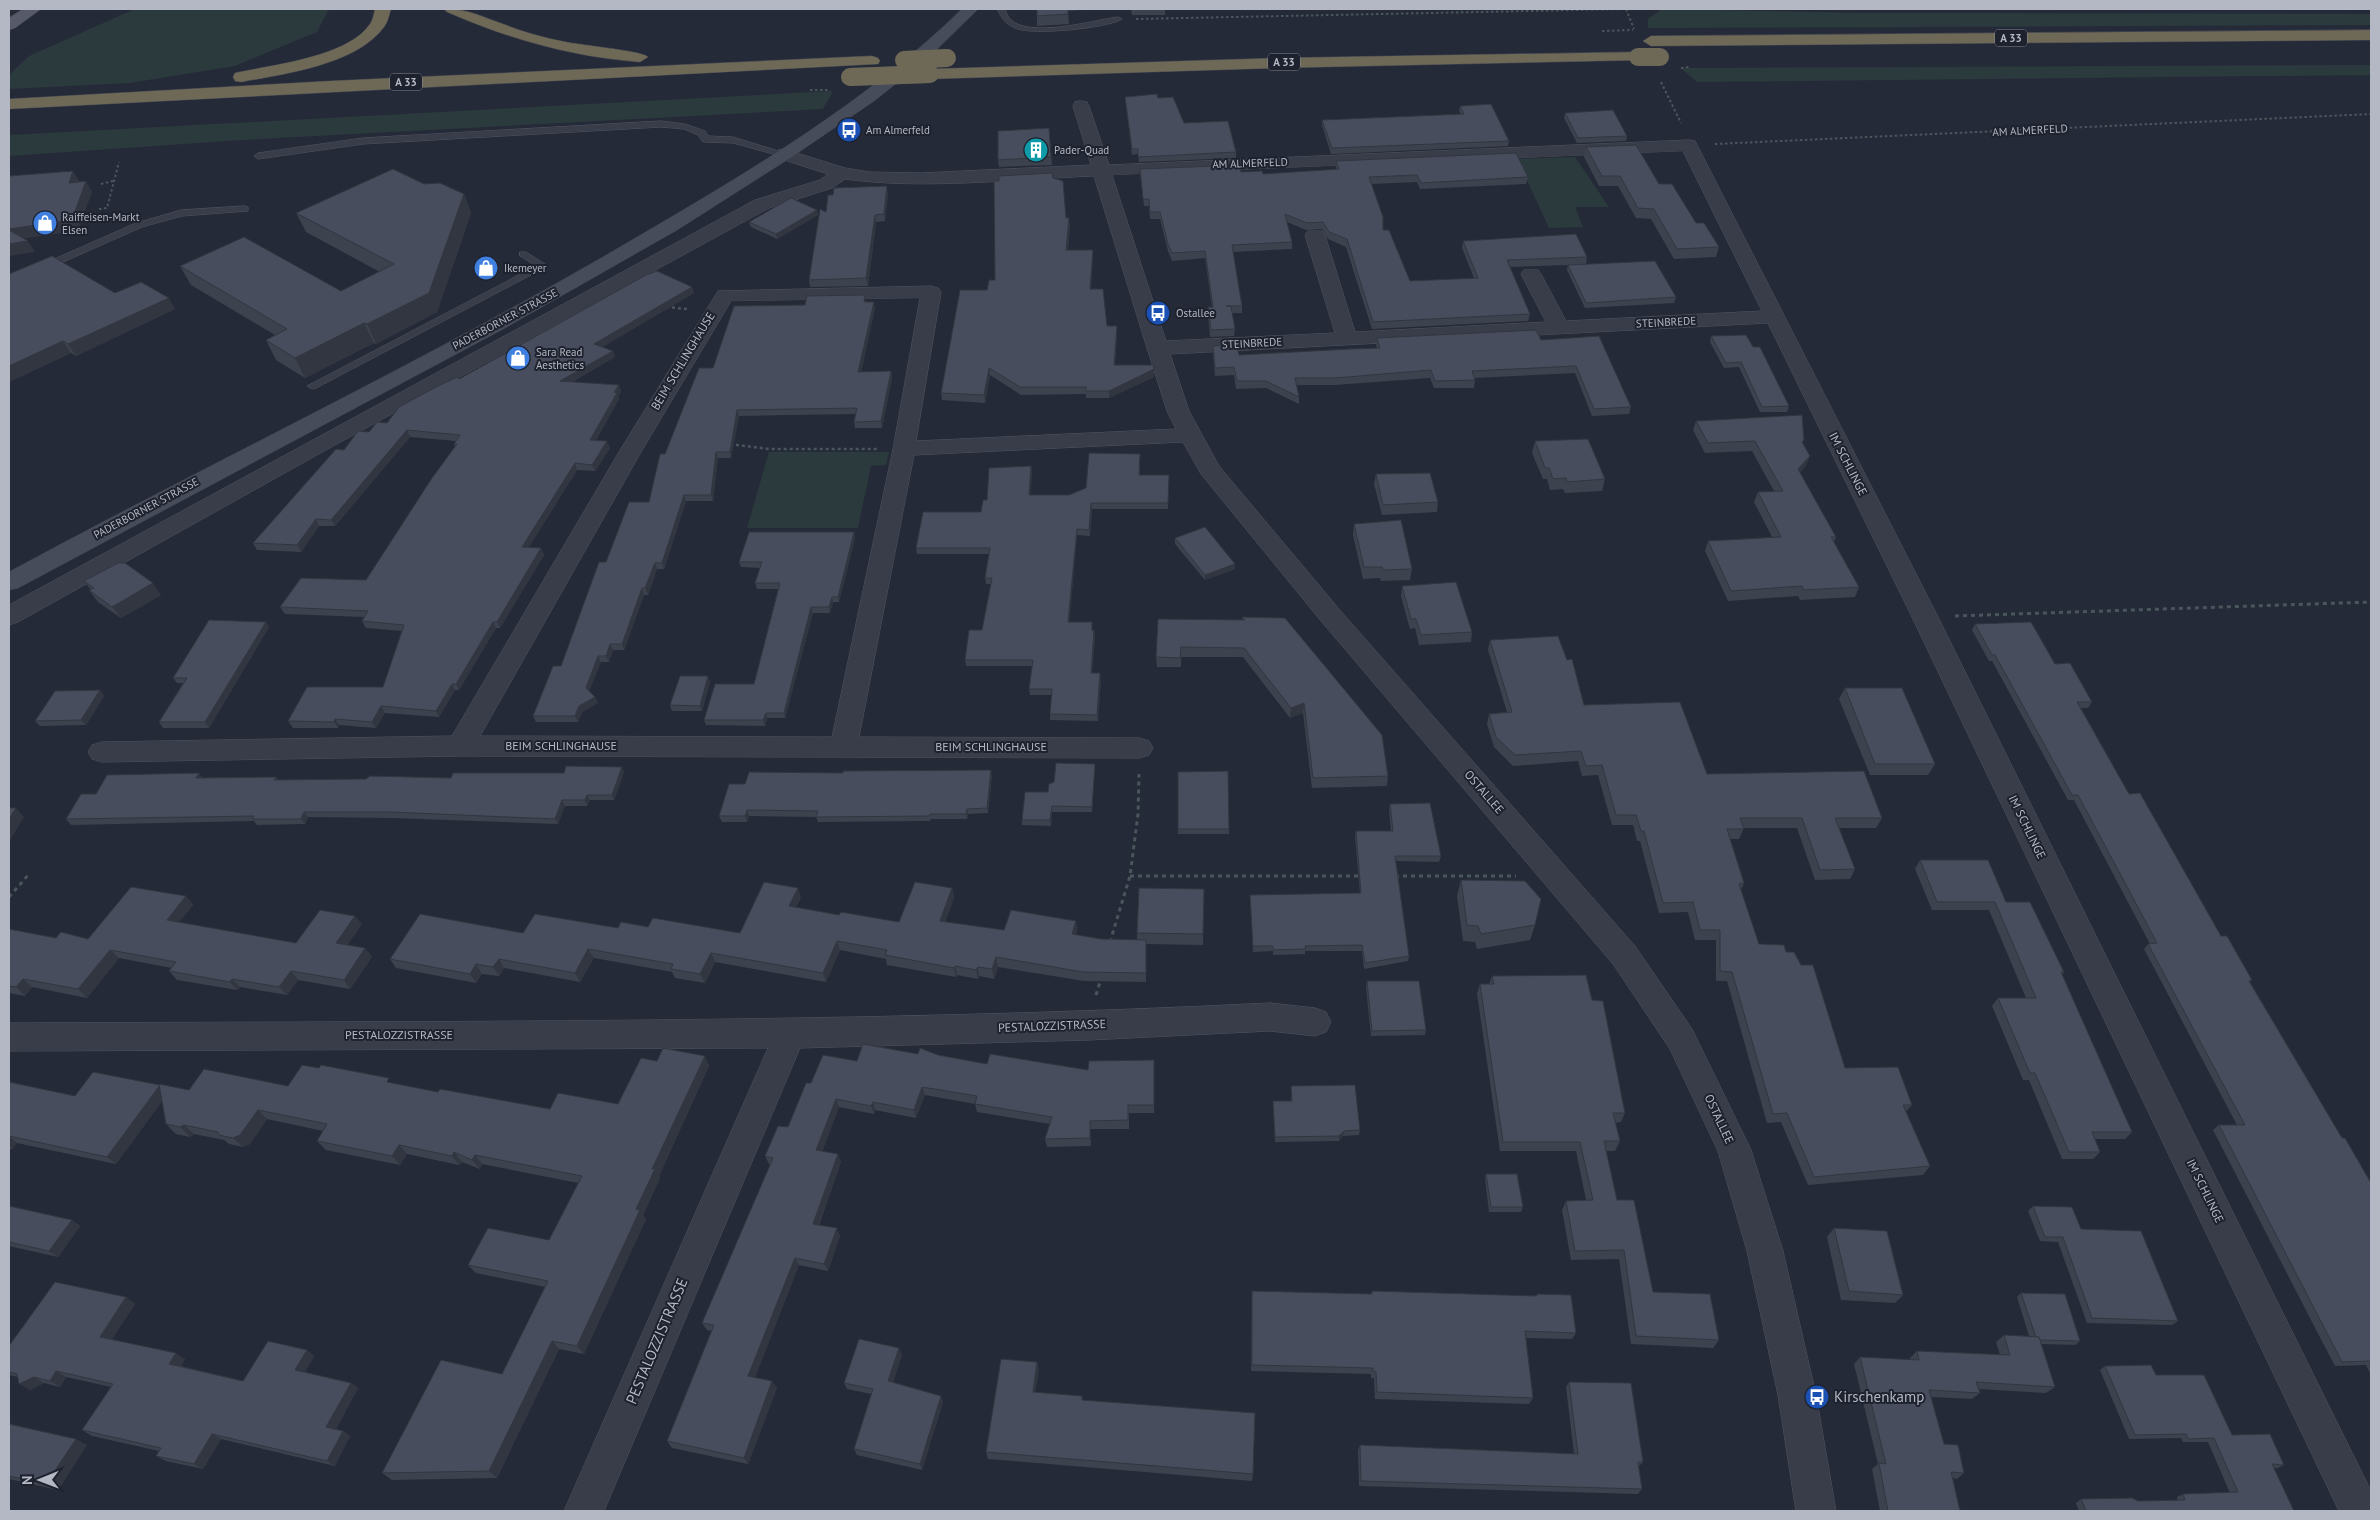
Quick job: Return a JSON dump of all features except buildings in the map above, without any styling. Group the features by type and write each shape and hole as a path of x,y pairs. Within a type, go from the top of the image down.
{"highway":[{"path":"10,104 243,76 309,62 338,52 361,40 379,23 383,9"},
{"path":"452,9 493,26 559,46 590,52 626,56 801,64"},
{"name":"A 33","path":"422,98 850,77 1277,62 1639,40 2371,35"},
{"name":"A 33","path":"1639,40 1660,57 2164,53"},
{"name":"A 33","path":"10,104 330,86 872,61 1502,44"}],"main road":[{"path":"9,9 16,9"},
{"path":"9,25 33,9"}],"street":[{"name":"PADERBORNER STRASSE","path":"9,582 600,269 784,154 910,64 953,27 970,9"},
{"name":"OSTALLEE","path":"1081,106 1178,411 1210,469 1319,602 1624,955 1681,1038 1734,1150 1765,1251 1797,1395 1816,1511"},
{"name":"AM ALMERFELD","path":"784,154 842,173 869,177 920,178 1689,145"},
{"name":"IM SCHLINGE","path":"1689,145 1925,618 2360,1511"},
{"name":"PADERBORNER STRASSE","path":"9,616 316,446 754,209 791,194 826,184 842,173"},
{"path":"1315,235 1347,338"},
{"path":"1531,274 1559,328"},
{"name":"BEIM SCHLINGHAUSE","path":"460,746 724,295 931,292 904,449 843,747"},
{"name":"STEINBREDE","path":"1157,348 1774,317"},
{"path":"904,449 1190,435"},
{"name":"BEIM SCHLINGHAUSE","path":"102,752 460,746 1139,748"},
{"name":"PESTALOZZISTRASSE","path":"9,1037 790,1034 1089,1026 1270,1017 1315,1022"},
{"name":"PESTALOZZISTRASSE","path":"584,1511 790,1034"}],"lane":[{"path":"1001,9 1003,16 1011,24 1019,28 1039,30 1118,19"},
{"path":"258,156 363,141 661,124 685,127 702,133 705,139 733,140 784,154"},
{"path":"9,282 99,242 114,244 150,228 157,222 181,213 245,209"},
{"path":"312,386 542,266 523,254"}],"path":[{"path":"1626,9 1639,40"},
{"path":"1118,19 1631,9"},
{"path":"1602,31 1639,40"},
{"path":"1658,76 1689,145"},
{"name":"AM ALMERFELD","path":"1689,145 2371,114"},
{"path":"100,208 107,208 119,162"},
{"path":"101,184 113,181"},
{"path":"662,307 713,312"},
{"path":"722,445 741,444 769,449 904,449"},
{"path":"1925,618 2371,602"},
{"path":"1108,951 1130,876 1138,814 1139,748"},
{"path":"1387,876 1534,876 1550,869"},
{"path":"9,897 29,874"},
{"path":"1130,876 1367,876"},
{"path":"1089,1026 1103,970"}],"shaded area":[{"path":"135,9 329,9 317,32 235,66 130,83 9,89 9,75 29,56"},
{"path":"1661,10 1860,13 2371,14 2371,25 1648,28 1648,19"},
{"path":"2371,65 2371,75 1697,82 1681,68"},
{"path":"833,91 823,109 242,140 9,156 9,135"},
{"path":"1575,157 1609,207 1575,207 1583,227 1549,228 1517,159"},
{"path":"769,452 889,452 886,465 871,466 858,528 747,528"}],"place":[{"name":"Am Almerfeld","path":"849,130"},
{"name":"Pader-Quad","path":"1036,150"},
{"name":"Raiffeisen-Markt Elsen","path":"45,223"},
{"name":"Ikemeyer","path":"486,268"},
{"name":"Ostallee","path":"1158,313"},
{"name":"Sara Read Aesthetics","path":"518,358"},
{"name":"Kirschenkamp","path":"1817,1397"}]}
